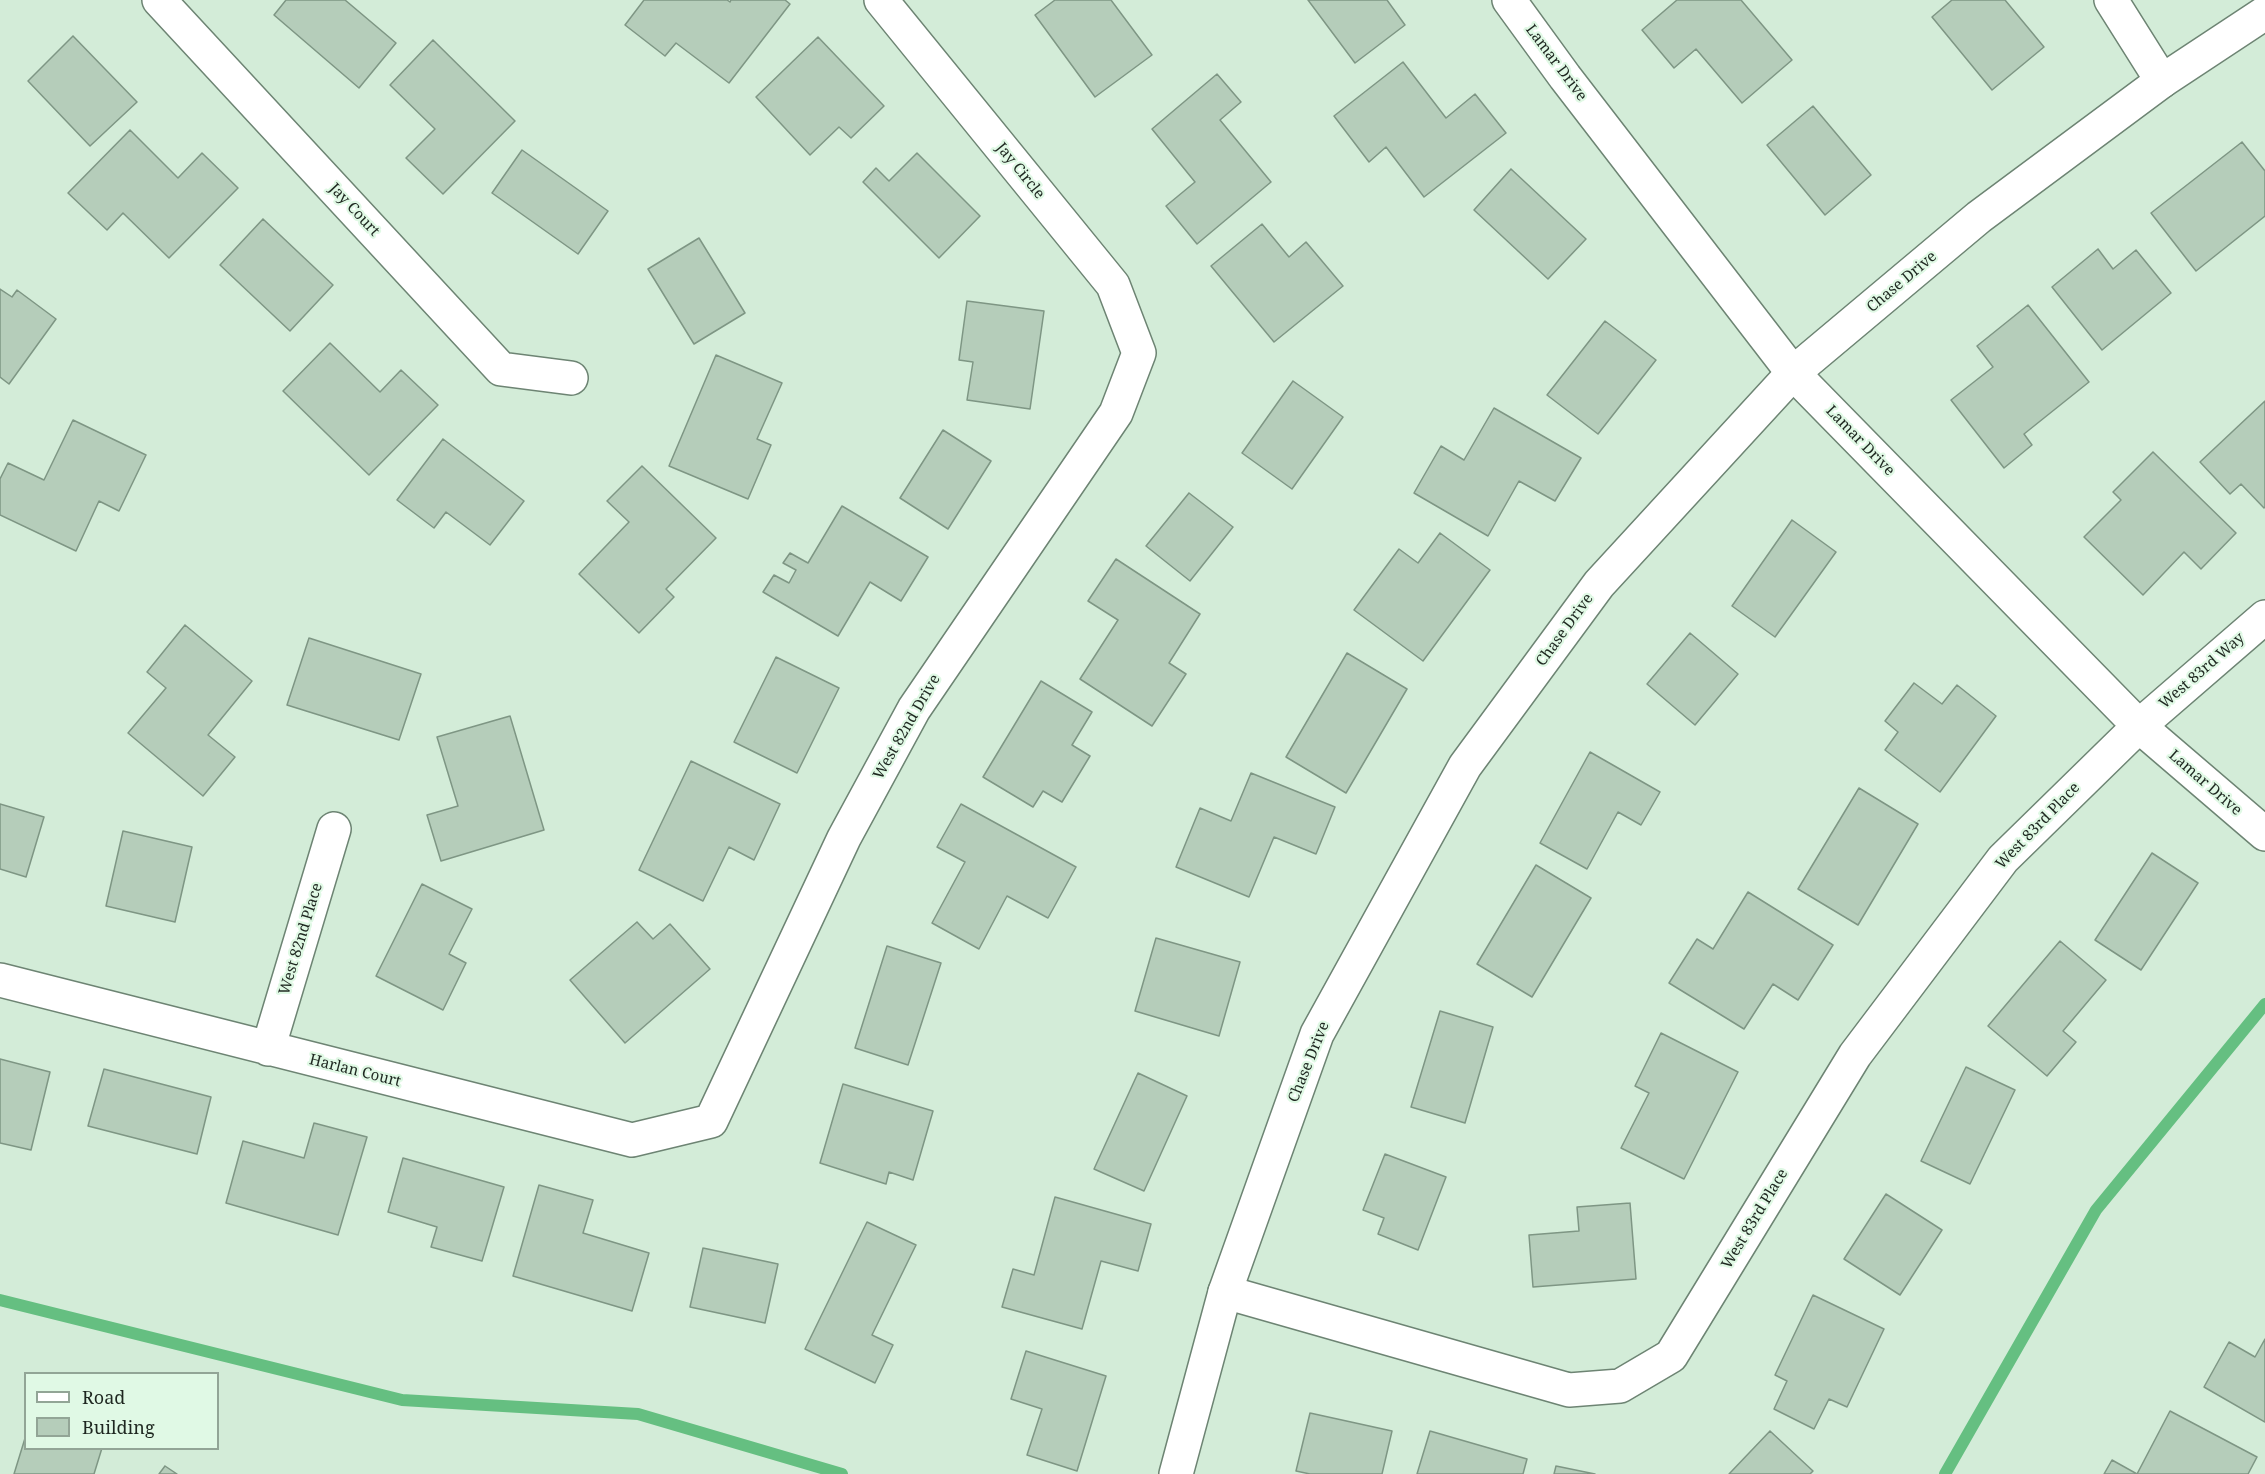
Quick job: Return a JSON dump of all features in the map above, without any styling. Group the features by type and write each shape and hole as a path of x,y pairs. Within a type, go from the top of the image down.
{"street":[{"name":"Jay Court","path":"159,0 501,369 571,378"},
{"name":"Jay Circle","path":"881,0 1113,285 1139,353"},
{"name":"Lamar Drive","path":"1509,0 1565,77 1793,373 2139,726 2265,834"},
{"path":"2111,0 2162,81"},
{"name":"Chase Drive","path":"1176,1474 1225,1292 1317,1034 1465,766 1599,584 1793,373 1979,217 2162,81 2265,13"},
{"name":"West 82nd Drive","path":"711,1121 844,838 914,709 1116,413 1139,353"},
{"name":"West 83rd Way","path":"2139,726 2265,617"},
{"name":"West 83rd Place","path":"1225,1292 1569,1390 1620,1386 1671,1356 1855,1055 2003,859 2139,726"},
{"name":"West 82nd Place","path":"268,1049 334,829"},
{"name":"Harlan Court","path":"0,980 632,1140 711,1121"}],"building":[{"path":"286,0 345,0 396,43 359,88 274,15"},
{"path":"644,0 727,0 730,2 731,0 785,0 790,4 729,83 676,43 665,56 625,25"},
{"path":"1055,0 1111,0 1152,55 1095,97 1035,15"},
{"path":"1308,0 1387,0 1405,25 1355,63"},
{"path":"1677,0 1741,0 1792,60 1742,103 1696,49 1674,68 1642,30"},
{"path":"1952,0 2005,0 2044,47 1992,90 1932,17"},
{"path":"73,36 137,102 90,146 28,81"},
{"path":"818,37 884,106 851,138 839,127 810,155 756,97"},
{"path":"433,40 515,121 443,194 406,158 435,129 390,85"},
{"path":"1403,62 1446,118 1475,94 1506,133 1424,197 1386,147 1369,162 1334,116"},
{"path":"1217,74 1241,102 1220,120 1271,182 1197,244 1166,206 1195,182 1152,129"},
{"path":"1813,106 1871,175 1825,215 1767,145"},
{"path":"130,130 178,178 202,153 238,188 169,258 123,213 107,230 68,193"},
{"path":"2242,142 2265,171 2265,216 2196,271 2151,213"},
{"path":"522,150 608,211 578,254 492,193"},
{"path":"917,153 980,216 939,258 863,182 876,168 889,181"},
{"path":"1511,169 1586,239 1548,279 1474,210"},
{"path":"263,219 333,285 290,331 220,265"},
{"path":"1262,224 1289,257 1306,242 1343,286 1274,342 1211,266"},
{"path":"699,238 745,313 694,344 648,269"},
{"path":"2098,249 2113,269 2136,250 2171,293 2102,350 2052,287"},
{"path":"0,289 12,297 17,290 56,319 9,384 0,377"},
{"path":"967,301 1044,311 1030,409 967,400 973,362 959,360"},
{"path":"2028,305 2089,382 2024,434 2032,445 2004,468 1951,400 1993,367 1977,346"},
{"path":"1605,321 1656,360 1598,434 1547,395"},
{"path":"330,343 380,392 401,370 438,405 369,475 283,391"},
{"path":"716,355 782,383 757,439 771,445 748,499 669,466"},
{"path":"1293,381 1343,417 1292,489 1242,453"},
{"path":"2265,401 2264,508 2241,484 2230,494 2200,462"},
{"path":"1494,408 1581,458 1555,501 1519,481 1488,536 1414,493 1441,446 1464,460"},
{"path":"73,420 146,455 119,511 99,501 76,551 0,515 0,479 8,463 44,480"},
{"path":"943,430 991,461 948,529 900,498"},
{"path":"443,439 524,501 490,545 446,512 434,528 397,500"},
{"path":"2153,452 2236,533 2201,569 2184,552 2143,595 2084,537 2121,500 2113,492"},
{"path":"642,466 716,538 666,589 674,597 639,633 579,574 629,522 607,501"},
{"path":"1189,493 1233,527 1190,581 1146,546"},
{"path":"842,506 928,557 901,601 870,582 838,636 763,592 774,575 789,583 796,570 783,563 790,553 808,563"},
{"path":"1792,520 1836,552 1775,637 1732,606"},
{"path":"1440,533 1490,570 1423,661 1354,610 1399,549 1418,563"},
{"path":"1116,559 1200,614 1169,663 1186,674 1152,726 1080,679 1118,620 1088,601"},
{"path":"185,625 252,681 208,735 235,757 203,796 128,733 166,688 147,672"},
{"path":"1690,633 1738,674 1695,725 1647,684"},
{"path":"309,638 421,674 399,740 287,705"},
{"path":"1347,653 1407,689 1346,793 1286,757"},
{"path":"776,657 839,688 797,773 734,742"},
{"path":"1041,681 1092,712 1072,745 1090,756 1062,802 1043,791 1033,807 983,777"},
{"path":"1914,683 1942,704 1957,685 1996,716 1940,792 1885,750 1898,732 1885,721"},
{"path":"510,716 544,830 441,861 427,815 458,806 437,737"},
{"path":"1590,752 1660,792 1641,825 1618,812 1587,869 1540,843"},
{"path":"691,761 780,804 754,860 729,847 703,901 639,870"},
{"path":"1251,773 1335,807 1316,854 1274,837 1249,897 1176,867 1200,808 1231,821"},
{"path":"1859,788 1918,824 1858,925 1798,889"},
{"path":"0,804 44,817 26,877 0,869"},
{"path":"961,804 1076,867 1048,918 1007,896 979,949 932,923 965,862 937,847"},
{"path":"123,831 192,847 175,922 106,906"},
{"path":"2152,853 2198,883 2141,970 2095,940"},
{"path":"1536,865 1591,898 1532,997 1477,964"},
{"path":"422,884 472,909 449,954 466,963 443,1010 376,976"},
{"path":"1748,892 1833,945 1798,1000 1773,984 1744,1029 1669,983 1697,939 1713,949"},
{"path":"637,922 653,939 670,924 710,969 625,1043 570,980"},
{"path":"1156,938 1240,962 1219,1036 1135,1011"},
{"path":"2060,941 2106,980 2063,1031 2076,1042 2047,1076 1988,1026"},
{"path":"887,946 941,963 908,1065 855,1048"},
{"path":"1440,1011 1493,1027 1465,1123 1411,1107"},
{"path":"1661,1033 1738,1072 1684,1179 1621,1148 1649,1093 1635,1086"},
{"path":"0,1059 50,1072 31,1150 0,1143"},
{"path":"1966,1067 2015,1090 1970,1184 1921,1161"},
{"path":"104,1069 211,1097 197,1154 88,1126"},
{"path":"1138,1073 1187,1096 1144,1191 1094,1169"},
{"path":"843,1084 933,1111 913,1180 889,1172 886,1184 820,1163"},
{"path":"314,1123 367,1137 338,1235 226,1203 243,1141 304,1158"},
{"path":"1385,1154 1446,1177 1418,1250 1378,1234 1384,1218 1363,1210"},
{"path":"403,1158 504,1187 482,1261 431,1247 437,1227 388,1212"},
{"path":"539,1185 593,1200 583,1233 649,1253 632,1311 513,1276"},
{"path":"1886,1194 1942,1230 1900,1295 1844,1259"},
{"path":"1055,1197 1151,1224 1138,1271 1101,1261 1082,1329 1002,1307 1013,1269 1034,1275"},
{"path":"1630,1203 1636,1279 1533,1287 1529,1235 1579,1231 1577,1207"},
{"path":"867,1222 916,1245 872,1335 893,1345 875,1383 805,1349"},
{"path":"703,1248 778,1264 765,1323 690,1307"},
{"path":"1813,1295 1884,1329 1847,1407 1829,1399 1814,1429 1774,1409 1787,1381 1775,1375"},
{"path":"2265,1339 2265,1422 2204,1387 2229,1342 2255,1357"},
{"path":"1026,1351 1106,1376 1077,1471 1027,1455 1042,1409 1011,1399"},
{"path":"2170,1411 2257,1457 2248,1474 2137,1474"},
{"path":"1310,1413 1392,1431 1382,1474 1310,1474 1296,1471"},
{"path":"1430,1431 1527,1459 1523,1474 1417,1474"},
{"path":"1770,1431 1813,1471 1810,1474 1729,1474"},
{"path":"24,1442 24,1450 101,1450 94,1474 14,1474"},
{"path":"2112,1460 2137,1474 2104,1474"},
{"path":"165,1466 177,1474 159,1474"},
{"path":"1556,1466 1595,1474 1554,1474"}],"waterway":[{"path":"1945,1474 2096,1210 2265,1004"},
{"path":"0,1300 402,1400 638,1414 842,1474"}]}
